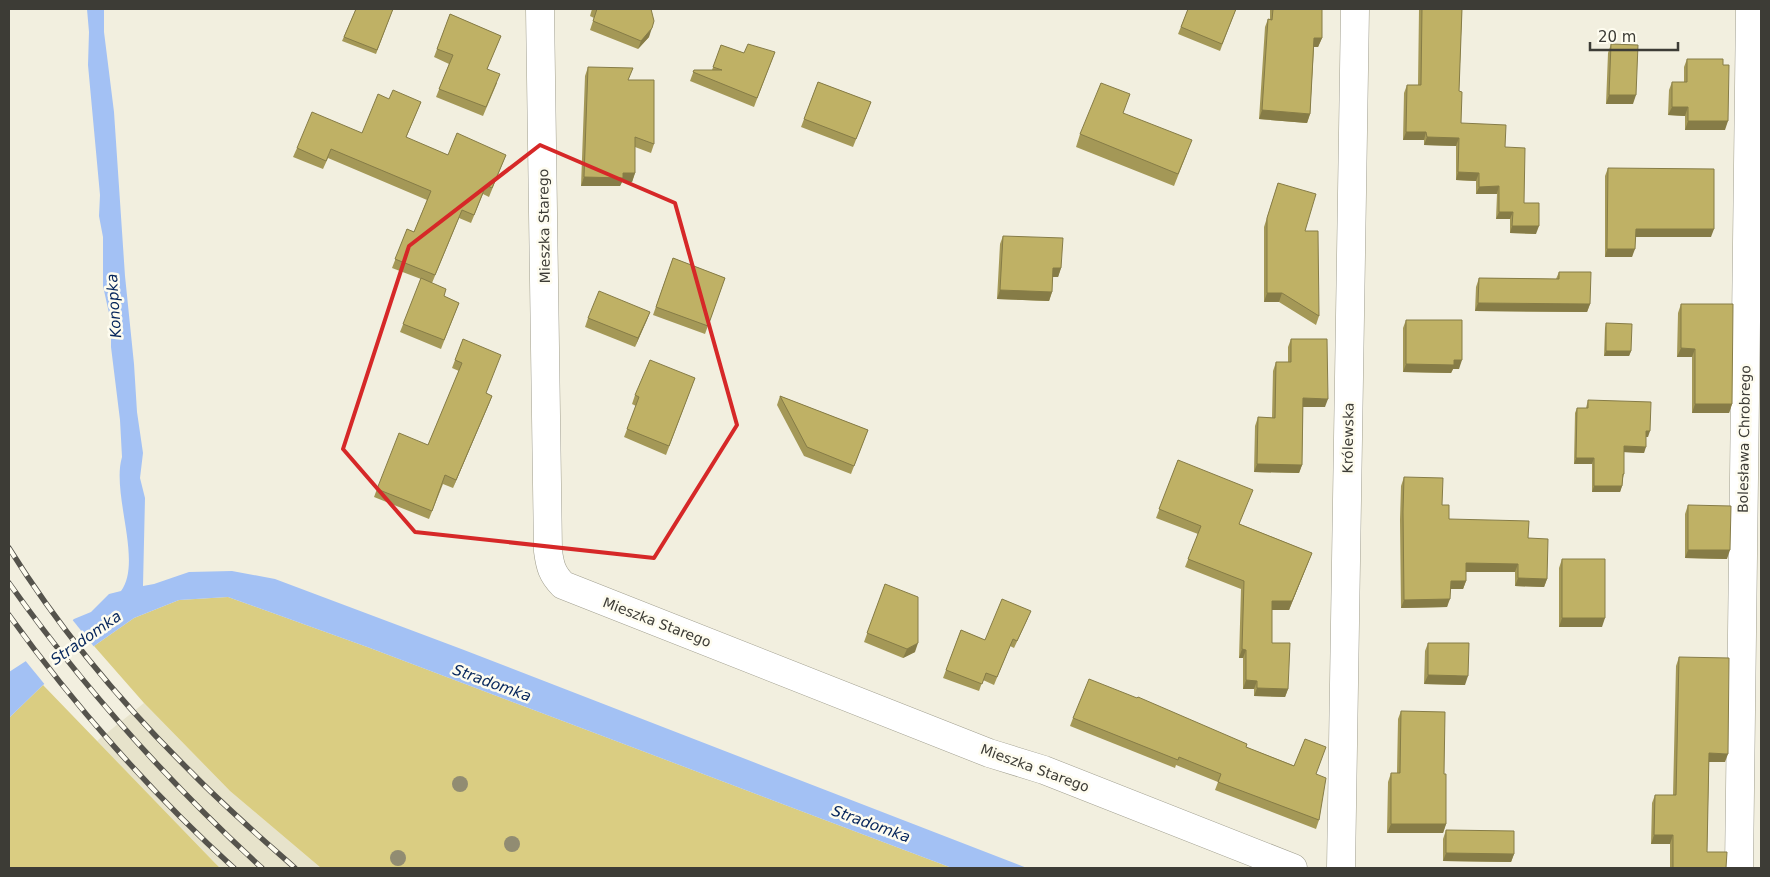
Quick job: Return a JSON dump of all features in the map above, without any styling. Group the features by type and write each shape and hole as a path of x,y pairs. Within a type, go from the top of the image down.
{"street":[{"name":"Mieszka Starego","path":"540,9 548,551 550,568 562,585 989,753 1044,770 1294,868"},
{"name":"Królewska","path":"1341,868 1355,9"},
{"name":"Bolesława Chrobrego","path":"1739,868 1750,9"}],"highlighted area":[{"path":"540,145 675,203 737,425 654,558 415,532 343,449 409,246"}],"shaded area":[{"path":"228,597 370,648 952,868 321,868 230,791 144,703 94,646 134,618 179,600"},
{"path":"43,685 220,868 9,868 9,718"},
{"path":"144,703 230,791 321,868 220,868 97,741"}],"water":[{"path":"87,9 104,9 104,32 114,112 125,276 137,412 143,453 140,478 145,498 143,586 189,572 232,571 275,579 464,650 1027,868 952,868 370,648 228,597 179,600 134,618 43,685 9,718 9,672 26,661 74,619 91,612 109,594 121,591 127,578 129,563 120,489 122,457 120,420 111,347 111,322 103,286 103,237 99,216 100,195 88,65 89,32"}],"pier":[{"path":"71,618 95,648 46,686 24,659"}],"building":[{"path":"356,9 393,9 377,50 344,37"},
{"path":"597,9 651,9 654,21 652,28 641,41 593,21"},
{"path":"1188,9 1236,9 1222,44 1181,27"},
{"path":"1273,9 1322,9 1322,38 1314,38 1310,114 1262,110 1268,19 1272,20"},
{"path":"1422,9 1462,9 1459,91 1462,92 1461,123 1506,125 1505,147 1525,148 1524,203 1539,203 1539,226 1512,226 1513,212 1499,212 1499,186 1479,187 1479,173 1458,172 1459,138 1427,137 1426,132 1406,132 1407,85 1421,85"},
{"path":"450,14 501,36 487,69 500,74 486,107 439,89 453,55 437,49"},
{"path":"748,44 775,52 757,98 693,72 694,70 722,70 713,67 721,45 744,53"},
{"path":"1611,44 1638,45 1636,95 1609,95"},
{"path":"1687,59 1723,59 1723,65 1729,65 1728,121 1688,121 1688,107 1672,107 1672,82 1687,82"},
{"path":"588,67 633,68 628,80 654,80 654,144 635,137 635,173 623,173 623,178 584,177"},
{"path":"818,82 871,102 856,139 804,119"},
{"path":"1101,83 1130,94 1123,113 1192,140 1178,174 1080,134"},
{"path":"393,90 421,102 406,137 448,155 457,133 506,155 492,188 486,185 474,215 462,210 435,275 395,259 407,229 414,232 431,191 331,149 326,161 297,148 312,112 362,133 378,94 389,99"},
{"path":"1608,168 1714,169 1714,229 1636,229 1635,249 1607,249"},
{"path":"1278,183 1316,194 1305,231 1318,231 1319,316 1282,293 1267,293 1267,218"},
{"path":"1003,236 1063,238 1061,268 1053,268 1052,292 1000,290"},
{"path":"673,258 725,278 708,326 656,307"},
{"path":"1559,272 1591,272 1590,304 1478,303 1479,278 1559,279"},
{"path":"421,278 446,289 444,296 459,303 444,340 403,324"},
{"path":"599,291 650,312 638,338 588,318"},
{"path":"1681,304 1733,304 1732,404 1695,404 1695,349 1681,348"},
{"path":"1406,320 1462,320 1462,360 1454,360 1454,365 1406,364"},
{"path":"1606,323 1632,324 1631,351 1606,351"},
{"path":"463,339 501,355 486,393 492,396 456,480 445,475 432,511 377,489 399,433 428,445 462,363 455,360"},
{"path":"1291,339 1327,339 1328,399 1303,398 1302,465 1257,464 1258,417 1275,418 1276,362 1291,362"},
{"path":"650,360 695,378 669,446 627,429 639,397 635,395"},
{"path":"780,396 868,430 854,466 807,447"},
{"path":"1588,400 1651,402 1650,431 1646,431 1646,447 1624,446 1622,486 1594,486 1594,458 1576,458 1577,408 1588,408"},
{"path":"1178,460 1253,490 1239,524 1312,553 1292,601 1272,601 1272,643 1290,643 1288,689 1257,688 1257,681 1246,680 1246,650 1242,649 1244,581 1188,559 1201,526 1159,509"},
{"path":"1404,477 1443,478 1442,505 1449,505 1449,519 1529,521 1528,538 1548,539 1547,579 1518,578 1518,564 1466,563 1466,581 1451,581 1450,599 1404,600"},
{"path":"1688,505 1731,506 1730,550 1688,550"},
{"path":"1562,559 1605,559 1605,618 1562,618"},
{"path":"885,584 918,597 918,643 907,649 867,633"},
{"path":"1002,599 1031,611 1017,641 1013,639 997,677 986,673 982,684 946,670 961,630 985,640"},
{"path":"1428,643 1469,643 1468,676 1428,675"},
{"path":"1679,657 1729,658 1728,754 1709,753 1707,852 1727,852 1726,868 1673,868 1673,835 1654,835 1655,795 1676,795"},
{"path":"1089,679 1138,697 1247,744 1246,747 1294,766 1305,739 1326,747 1316,774 1326,778 1319,820 1218,782 1221,774 1179,757 1178,760 1073,718"},
{"path":"1401,711 1445,712 1444,774 1446,774 1446,824 1391,824 1391,773 1400,773"},
{"path":"1446,830 1514,831 1514,854 1446,853"}],"railway":[{"path":"9,548 71,637 141,720 216,797 295,868"},
{"path":"9,583 37,622 128,732 193,802 262,868"},
{"path":"9,615 60,682 115,747 173,810 234,868"}],"water label":[{"name":"Konopka","path":"114,306"},
{"name":"Stradomka","path":"86,638"},
{"name":"Stradomka","path":"492,683"},
{"name":"Stradomka","path":"871,824"}]}
